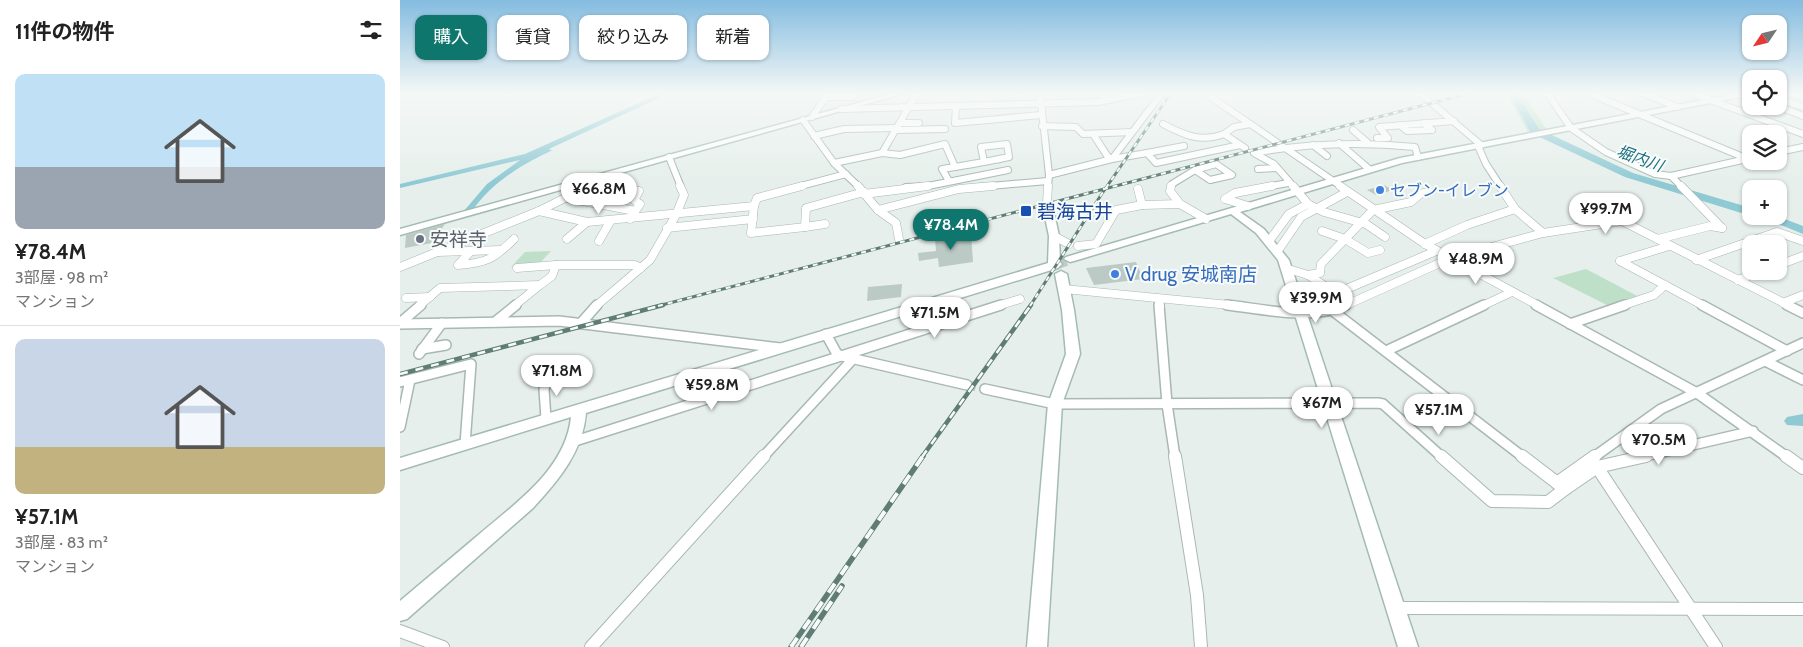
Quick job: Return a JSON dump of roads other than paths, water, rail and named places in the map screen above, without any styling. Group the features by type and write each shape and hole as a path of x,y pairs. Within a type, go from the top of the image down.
{"street":[{"path":"400,232 597,181 668,157 793,123"},
{"path":"809,123 814,136 834,164 846,174 878,210 896,223 899,238"},
{"path":"884,156 900,123"},
{"path":"898,127 918,123"},
{"path":"1112,159 1139,123"},
{"path":"1385,237 1360,222 1308,204 1277,168 1254,153 1284,147 1339,144 1388,138 1379,127 1422,123"},
{"path":"1400,125 1407,131 1432,130 1424,123"},
{"path":"1456,123 1480,146 1486,164 1515,209 1542,233"},
{"path":"1569,123 1572,128 1606,152 1654,174 1672,176 1742,160"},
{"path":"1070,259 1369,169 1418,157 1596,123"},
{"path":"1665,123 1742,155"},
{"path":"1774,123 1803,134"},
{"path":"1162,124 1193,140 1202,140 1224,134 1234,127 1250,124 1373,210 1436,251 1697,393 1803,468"},
{"path":"1037,647 1055,404 1073,354 1064,288 1056,267 1054,236 1047,203 1048,178 1042,126 1076,127 1084,134 1132,132"},
{"path":"814,136 844,129 944,128"},
{"path":"1353,130 1364,140 1415,147 1418,157"},
{"path":"1093,134 1108,157 1112,159"},
{"path":"1147,152 1156,164 1243,146 1224,134"},
{"path":"834,164 900,155 945,144 955,167"},
{"path":"949,181 942,169 984,162 1009,157 1007,144 981,147 984,162"},
{"path":"1339,144 1369,169"},
{"path":"1313,145 1326,156"},
{"path":"878,210 959,189 1048,178 1112,159 1184,146"},
{"path":"1787,150 1803,147"},
{"path":"581,323 597,305 650,260 676,215 684,195 668,157"},
{"path":"1258,169 1277,168"},
{"path":"805,227 806,208 864,193 928,186 1008,170"},
{"path":"1195,170 1172,184 1170,191 1180,204 1206,219"},
{"path":"825,224 752,233 754,206 757,198 846,174"},
{"path":"1658,239 1710,226 1722,228 1672,176"},
{"path":"400,267 539,211 568,198 597,181 639,191 634,200 640,204 630,219"},
{"path":"1248,206 1225,199 1235,193 1288,183"},
{"path":"1138,189 1142,204"},
{"path":"1273,246 1301,217 1347,192"},
{"path":"1308,275 1320,274 1322,264 1373,210 1411,202 1420,194 1429,192"},
{"path":"568,198 636,211"},
{"path":"1078,246 1096,244 1116,210 1142,204 1180,204"},
{"path":"1273,246 1289,214 1308,204"},
{"path":"539,211 587,222 676,215 754,206"},
{"path":"1425,244 1467,225 1515,209"},
{"path":"1233,211 1260,231 1273,246 1285,268 1408,647"},
{"path":"667,228 727,224 753,219"},
{"path":"599,242 612,220"},
{"path":"566,239 587,222"},
{"path":"1064,288 1159,300 1299,312 1333,311 1451,258 1542,233 1622,222 1803,313"},
{"path":"1322,231 1345,239 1368,253 1380,250"},
{"path":"1696,260 1777,232 1803,241"},
{"path":"1054,236 1069,244"},
{"path":"472,251 458,265 482,263 503,250 514,239"},
{"path":"1669,246 1620,261 1787,351"},
{"path":"434,252 503,250"},
{"path":"1336,293 1436,251"},
{"path":"1787,262 1803,256"},
{"path":"517,268 635,265 641,268"},
{"path":"495,322 552,276 556,266"},
{"path":"400,464 826,334 1056,267"},
{"path":"1285,268 1308,275 1351,303"},
{"path":"1738,280 1742,278"},
{"path":"400,323 440,288 540,285"},
{"path":"1570,324 1654,295 1658,289 1665,285"},
{"path":"1386,351 1512,292"},
{"path":"1783,303 1803,295"},
{"path":"406,298 430,297"},
{"path":"572,442 847,358 1020,299"},
{"path":"1159,300 1167,404 1197,595 1201,647"},
{"path":"1333,311 1561,486 1571,488 1592,469 1597,467 1753,432"},
{"path":"400,323 559,321 781,348"},
{"path":"442,323 420,352 446,345"},
{"path":"826,334 837,354 847,358 967,385"},
{"path":"985,389 1055,404 1329,402 1383,404 1492,501 1548,502 1561,486 1660,409 1803,344"},
{"path":"590,647 847,358"},
{"path":"1767,362 1803,380"},
{"path":"400,427 405,381 472,364 465,444"},
{"path":"546,419 544,389 550,372"},
{"path":"400,613 527,503 546,484 572,442 579,409"},
{"path":"1597,467 1716,647"},
{"path":"1395,608 1803,609"},
{"path":"400,631 444,647"}],"water":[{"path":"594,123 605,123 551,148 549,150 553,150 530,161 508,175 489,191 472,211 463,212 487,184 520,160 400,188 400,184 525,154"}],"waterway":[{"name":"堀内川","path":"1530,123 1535,131 1629,175 1742,209"},
{"name":"堀内川","path":"1787,224 1803,230"},
{"name":"堀内川","path":"1793,421 1803,420"}],"tunnel":[{"path":"1056,264 1070,259"},
{"path":"967,385 985,389"}],"railway":[{"path":"1105,189 1150,123"},
{"path":"1105,189 1355,123"},
{"path":"658,306 1105,189"},
{"path":"1030,306 1105,189"},
{"path":"400,374 663,305"},
{"path":"922,457 1031,305"},
{"path":"791,647 923,456"},
{"path":"801,647 842,586"}],"place":[{"name":"セブン-イレブン","path":"1380,190"},
{"name":"碧海古井","path":"1026,211"},
{"name":"安祥寺","path":"420,239"},
{"name":"V drug 安城南店","path":"1115,274"}]}
